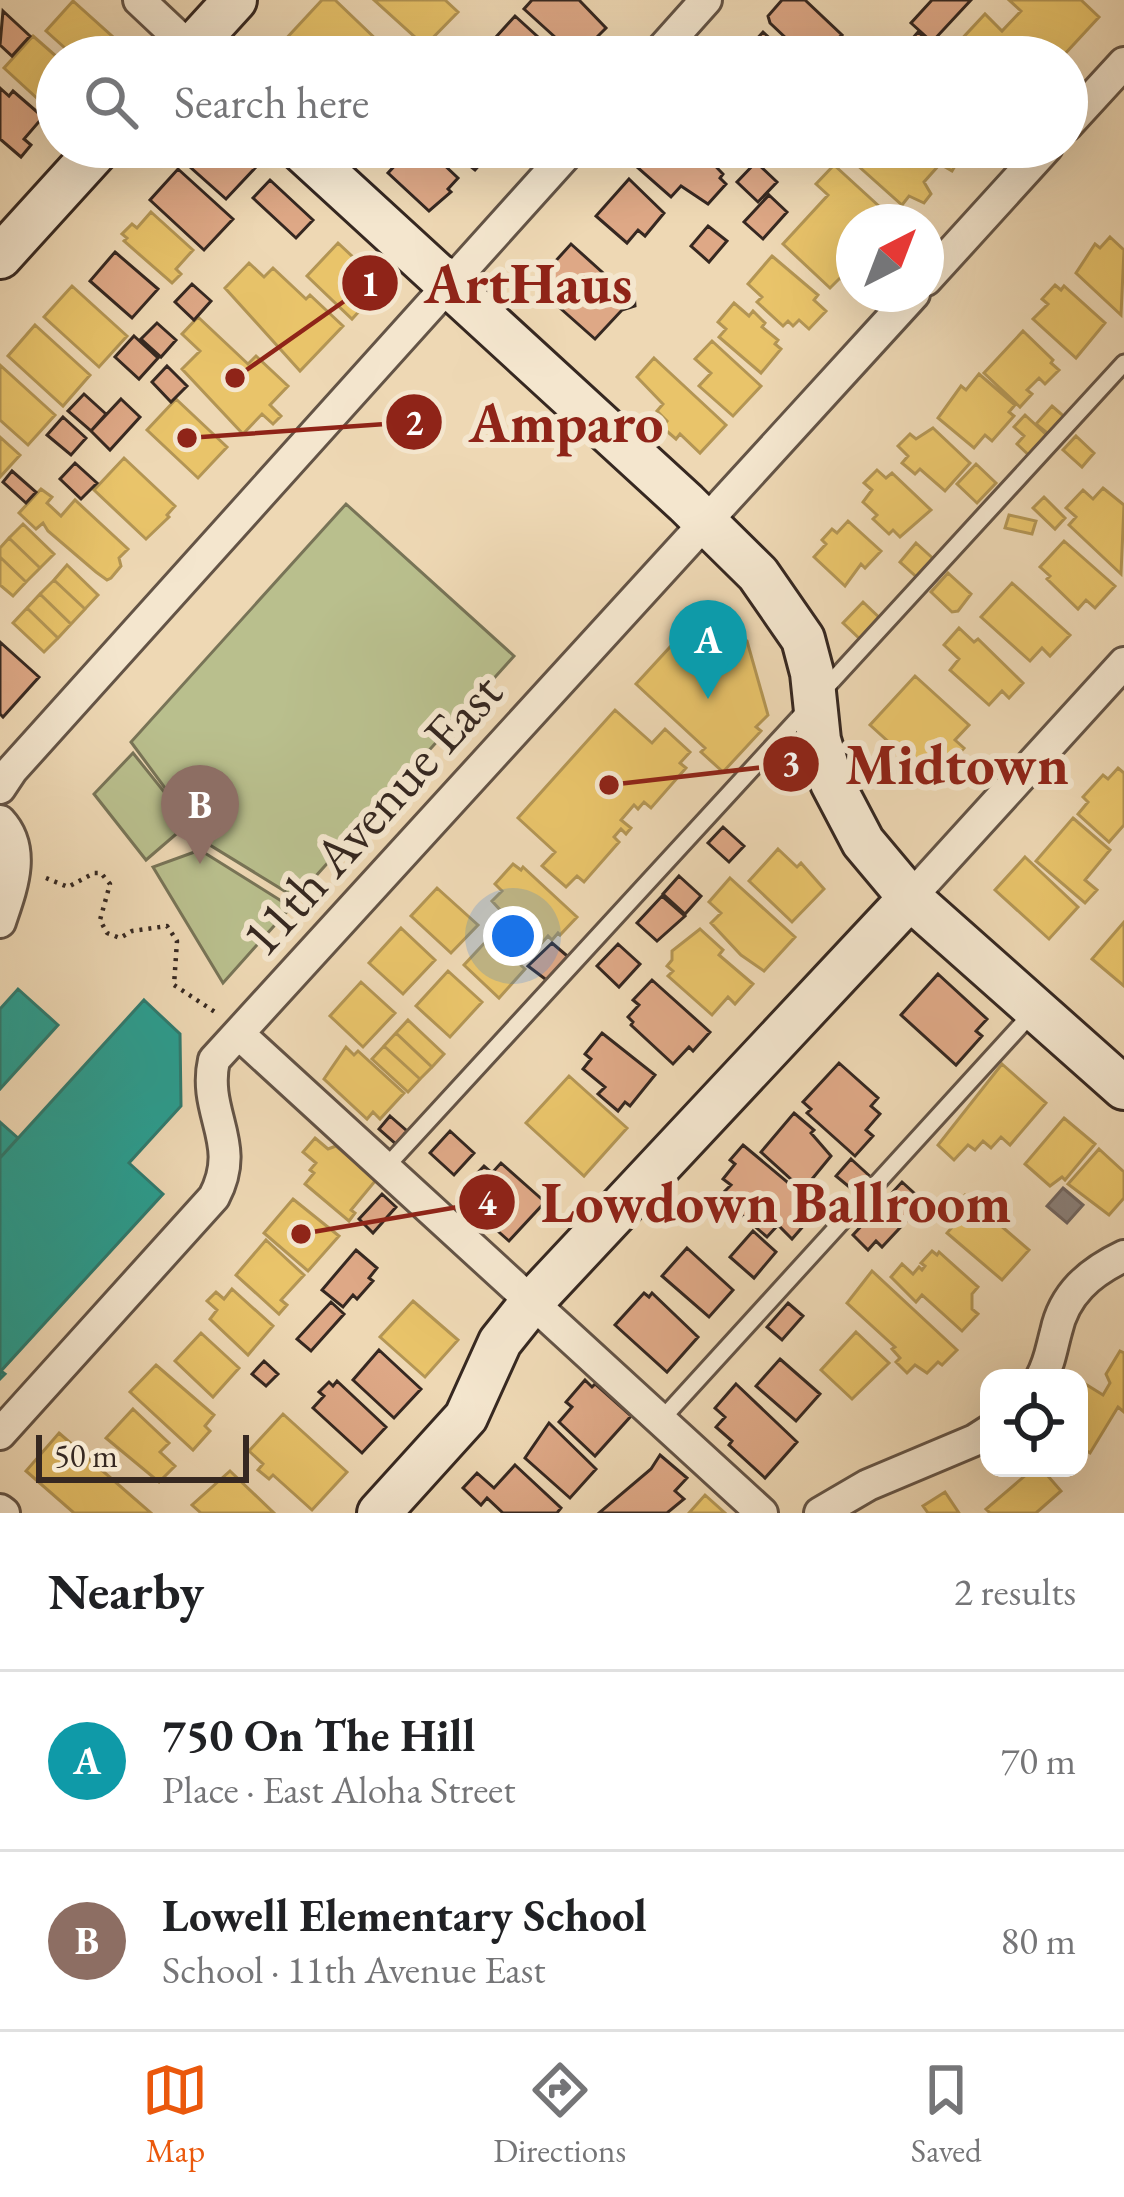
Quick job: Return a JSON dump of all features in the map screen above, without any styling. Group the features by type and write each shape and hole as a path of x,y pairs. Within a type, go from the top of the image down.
{"street":[{"path":"140,0 174,36"},
{"path":"206,36 235,0"},
{"path":"674,36 706,0"},
{"path":"1088,102 1124,63"},
{"path":"0,256 81,168"},
{"path":"321,168 758,574 803,639 819,740 832,783 863,842 910,898 1124,1088"},
{"path":"0,788 11,770 554,168"},
{"path":"944,260 1028,168"},
{"name":"11th Avenue East","path":"0,1434 214,1197 225,1176 227,1156 225,1136 211,1102 214,1060 898,312"},
{"path":"379,1513 466,1417 500,1342 532,1302 1124,663"},
{"path":"0,821 16,847 11,888 0,922"},
{"path":"239,1034 762,1513"},
{"path":"1046,1369 1073,1289 1124,1256"},
{"path":"820,1513 868,1485 980,1435"}],"lane":[{"path":"385,1168 1124,363"},
{"path":"661,1420 1036,1010"}],"path":[{"path":"46,878 68,887 101,873 110,884 100,920 107,933 121,938 166,926 177,940 174,985 215,1012"}],"green space":[{"path":"346,504 514,656 296,898 205,842 131,742"},
{"path":"133,753 189,823 146,860 94,794"},
{"path":"200,850 291,907 223,983 153,867"}],"building: Homes":[{"path":"322,0 335,0 373,36 289,36"},
{"path":"374,0 445,0 458,12 435,36 414,36"},
{"path":"1009,0 1081,0 1099,17 1081,36 965,36 985,14 1002,31 1021,11"},
{"path":"73,1 112,36 52,36 46,31"},
{"path":"33,36 36,39 36,97 4,68"},
{"path":"831,168 837,168 877,204 836,204 836,282 830,288 783,244 828,195 816,184"},
{"path":"860,168 936,168 924,182 931,194 924,203 909,196 901,204"},
{"path":"151,212 193,250 176,269 181,274 172,283 124,241 127,238 122,234 132,224 137,228"},
{"path":"1110,237 1124,250 1121,315 1076,273 1095,244 1100,248"},
{"path":"338,243 383,285 352,319 307,276"},
{"path":"772,256 818,295 814,300 826,311 809,329 799,320 783,326 757,302 762,297 748,284"},
{"path":"249,263 264,277 273,268 343,326 300,371 225,288"},
{"path":"1055,285 1061,290 1064,286 1105,323 1076,358 1033,319 1048,304 1042,299"},
{"path":"72,286 127,336 99,367 44,317"},
{"path":"734,303 749,316 753,311 765,323 762,327 778,340 775,344 781,349 761,373 719,337 726,329 718,322"},
{"path":"198,317 248,364 256,356 288,386 270,405 281,416 273,424 262,414 243,434 182,369 200,351 182,334"},
{"path":"35,325 90,375 63,406 8,356"},
{"path":"1023,331 1059,370 1045,384 1039,378 1020,407 984,373"},
{"path":"712,341 761,386 733,416 699,386 711,373 695,359"},
{"path":"654,358 726,425 700,453 680,434 676,439 662,427 667,421 657,411 663,404 637,377"},
{"path":"0,365 55,415 28,445 0,420"},
{"path":"979,374 1015,405 1009,412 1014,416 992,441 985,435 974,448 938,418 961,386 966,390"},
{"path":"176,399 227,447 198,478 147,430"},
{"path":"1052,406 1067,419 1051,436 1036,424"},
{"path":"1025,415 1051,439 1033,459 1017,444 1024,436 1014,427"},
{"path":"933,428 970,463 945,491 920,469 915,474 902,463 908,456 898,446 910,434 916,439"},
{"path":"1076,436 1094,453 1082,467 1063,450"},
{"path":"0,437 20,455 0,477"},
{"path":"124,458 175,506 146,539 94,490"},
{"path":"976,464 996,483 977,503 957,484"},
{"path":"877,470 886,478 892,473 931,510 900,537 893,530 889,534 873,519 877,515 863,502 872,490 864,483"},
{"path":"1103,488 1124,505 1121,574 1069,525 1076,517 1066,508 1083,490 1093,499"},
{"path":"41,489 52,497 47,503 61,516 75,500 128,549 111,578 96,572 43,523 36,529 19,513"},
{"path":"1044,497 1065,518 1055,529 1033,508"},
{"path":"1009,515 1036,521 1032,534 1005,528"},
{"path":"848,521 881,551 865,568 861,564 845,586 814,557 832,529 837,533"},
{"path":"23,524 54,554 40,568 9,538"},
{"path":"9,538 40,568 26,582 0,557 0,548"},
{"path":"1064,541 1115,586 1095,608 1086,600 1078,609 1040,567"},
{"path":"916,543 938,563 921,581 900,562"},
{"path":"0,557 26,582 13,596 0,585"},
{"path":"67,565 98,595 85,609 54,580"},
{"path":"948,573 971,594 958,611 952,612 931,592"},
{"path":"54,580 85,609 71,624 40,594"},
{"path":"1012,583 1070,635 1050,656 1042,648 1030,661 981,617"},
{"path":"40,594 71,624 58,638 27,608"},
{"path":"863,602 883,621 863,642 843,623"},
{"path":"27,608 58,638 44,652 13,623"},
{"path":"712,609 747,641 768,715 756,727 761,731 723,772 701,752 705,748 636,684"},
{"path":"959,628 974,642 978,639 1023,683 1009,698 1002,691 989,705 950,670 959,659 944,645"},
{"path":"915,676 969,725 955,740 964,748 946,768 937,759 924,774 870,725"},
{"path":"615,710 652,743 665,729 690,752 680,763 686,768 651,808 644,802 638,809 634,805 621,820 631,828 626,834 621,829 614,837 619,842 584,882 577,876 566,887 542,866 555,852 518,818"},
{"path":"1118,768 1124,773 1124,825 1109,842 1078,814 1088,802 1083,797 1103,775 1108,779"},
{"path":"1073,818 1110,850 1085,880 1097,890 1085,903 1036,861"},
{"path":"778,849 797,867 801,863 824,889 792,922 749,881"},
{"path":"1025,857 1078,907 1049,939 995,890"},
{"path":"513,864 523,867 577,917 552,940 548,936 540,945 530,936 524,942 508,928 512,923 492,901 502,891 495,884"},
{"path":"730,878 795,937 764,971 711,923 721,913 709,902"},
{"path":"437,888 478,925 451,953 411,916"},
{"path":"1124,922 1124,986 1092,959"},
{"path":"401,928 435,960 403,994 369,963"},
{"path":"700,929 723,950 719,955 753,984 735,1004 728,997 712,1015 668,976 673,971 667,966 672,951"},
{"path":"490,937 525,969 499,998 464,965"},
{"path":"448,971 482,1002 450,1037 416,1006"},
{"path":"361,982 395,1013 363,1047 330,1016"},
{"path":"408,1020 444,1054 432,1067 396,1033"},
{"path":"396,1033 432,1067 420,1079 384,1046"},
{"path":"384,1046 420,1079 408,1092 372,1059"},
{"path":"346,1047 354,1055 358,1051 404,1093 380,1119 373,1112 367,1119 324,1079"},
{"path":"1002,1064 1046,1103 1010,1145 1001,1137 991,1148 983,1141 975,1150 968,1145 954,1160 938,1145"},
{"path":"569,1076 627,1128 584,1176 526,1123"},
{"path":"1064,1118 1095,1144 1065,1180 1062,1177 1050,1186 1025,1164"},
{"path":"315,1138 328,1149 336,1146 376,1180 351,1210 355,1213 349,1221 305,1184 316,1163 303,1152"},
{"path":"1099,1149 1124,1172 1124,1198 1109,1215 1068,1184"},
{"path":"976,1193 1006,1218 1000,1225 1029,1250 1002,1280 947,1233 954,1225 945,1218 965,1195 971,1200"},
{"path":"293,1199 339,1236 308,1271 264,1233"},
{"path":"266,1240 304,1275 281,1300 287,1305 279,1314 236,1275"},
{"path":"932,1251 978,1287 972,1294 972,1309 978,1314 962,1331 922,1295 916,1302 891,1277 902,1264 913,1274 919,1267 922,1270 921,1263"},
{"path":"872,1271 957,1350 942,1365 938,1362 927,1373 915,1365 907,1373 896,1362 900,1358 895,1347 847,1303"},
{"path":"232,1289 273,1326 248,1355 210,1319 217,1310 207,1301 216,1292 224,1299"},
{"path":"413,1301 458,1340 425,1377 380,1337"},
{"path":"856,1332 889,1363 852,1399 821,1370"},
{"path":"201,1333 239,1368 213,1397 175,1361"},
{"path":"1120,1351 1124,1353 1124,1412 1118,1407 1090,1453 1088,1386 1103,1395 1110,1383 1106,1374"},
{"path":"156,1365 214,1415 205,1426 210,1431 193,1450 130,1392"},
{"path":"133,1409 169,1443 160,1452 175,1466 159,1482 106,1438"},
{"path":"283,1414 347,1472 312,1510 273,1475 269,1479 258,1470 263,1464 249,1451"},
{"path":"59,1433 151,1513 74,1513 26,1471"},
{"path":"230,1471 274,1513 201,1513 192,1505"},
{"path":"1023,1477 1049,1477 1061,1491 1036,1513 990,1513 986,1509"},
{"path":"945,1492 959,1513 928,1513 923,1506"},
{"path":"705,1495 725,1513 689,1513"}],"building: Schools":[{"path":"18,989 58,1025 0,1089 0,1009"},
{"path":"144,1000 180,1034 181,1106 129,1163 163,1194 1,1371 5,1374 0,1379 0,1158"},
{"path":"0,1122 18,1138 0,1158"}],"building: Industry":[{"path":"1063,1188 1083,1205 1067,1223 1047,1206"}],"building: Other":[{"path":"532,0 579,0 606,28 598,36 554,36 524,9"},
{"path":"782,0 805,0 842,35 784,36 768,16"},
{"path":"932,0 971,0 938,36 925,36 911,23"},
{"path":"3,11 30,36 12,56 0,45"},
{"path":"515,16 537,36 497,36"},
{"path":"0,88 9,96 13,91 36,111 36,125 24,139 31,145 21,157 0,139"},
{"path":"191,168 255,168 226,199"},
{"path":"393,168 447,168 458,178 448,189 451,192 429,211 388,173"},
{"path":"638,168 717,168 723,174 720,178 726,184 708,204 681,186 671,197"},
{"path":"750,168 762,168 777,182 758,202 737,182"},
{"path":"178,169 233,219 204,250 150,200"},
{"path":"629,179 664,213 645,236 638,230 627,243 596,216"},
{"path":"270,180 313,220 296,238 253,198"},
{"path":"769,195 787,212 763,239 744,222"},
{"path":"708,226 727,241 709,262 691,246"},
{"path":"571,244 622,290 634,293 635,306 622,310 595,339 534,285"},
{"path":"115,252 158,289 132,318 90,281"},
{"path":"192,284 211,301 194,320 175,302"},
{"path":"157,323 176,340 161,357 141,339"},
{"path":"134,336 158,358 139,379 115,357"},
{"path":"167,366 187,386 171,402 152,382"},
{"path":"84,394 106,414 91,431 68,411"},
{"path":"121,399 140,417 110,450 91,431"},
{"path":"63,417 86,438 71,455 47,435"},
{"path":"75,463 97,483 81,499 60,479"},
{"path":"12,471 36,492 26,503 3,482"},
{"path":"0,642 39,677 3,717 0,714"},
{"path":"723,827 744,846 729,862 708,843"},
{"path":"679,876 701,896 685,914 663,894"},
{"path":"662,896 685,916 657,941 637,923"},
{"path":"552,943 572,960 553,985 528,966"},
{"path":"618,944 640,964 619,987 597,966"},
{"path":"938,974 987,1019 976,1031 982,1036 956,1065 901,1015"},
{"path":"652,980 710,1032 673,1064 628,1017 639,1005 633,1000"},
{"path":"602,1033 655,1075 630,1106 625,1102 618,1111 598,1094 605,1087 583,1069 591,1059 585,1054"},
{"path":"839,1063 878,1098 871,1106 880,1114 866,1130 873,1136 855,1156 807,1113 811,1109 803,1102"},
{"path":"794,1113 814,1130 811,1133 831,1156 803,1190 761,1152"},
{"path":"390,1116 407,1131 396,1144 379,1129"},
{"path":"450,1131 474,1153 454,1175 430,1153"},
{"path":"743,1145 804,1196 801,1200 809,1208 814,1203 819,1208 792,1239 778,1225 767,1237 720,1196 731,1185 723,1179 735,1164 730,1160"},
{"path":"851,1159 873,1179 859,1195 836,1176"},
{"path":"501,1163 545,1202 509,1241 465,1202 478,1188 470,1181 484,1166 492,1173"},
{"path":"902,1182 924,1202 882,1247 876,1241 868,1250 853,1235"},
{"path":"382,1194 396,1207 373,1233 359,1219"},
{"path":"753,1231 776,1252 754,1278 730,1257"},
{"path":"687,1248 733,1290 709,1317 662,1276"},
{"path":"356,1250 377,1268 369,1278 373,1281 343,1307 322,1290"},
{"path":"644,1293 649,1297 652,1293 698,1337 667,1372 615,1325"},
{"path":"331,1302 344,1314 311,1351 297,1339"},
{"path":"788,1303 803,1316 782,1340 767,1327"},
{"path":"379,1350 421,1389 394,1418 353,1380"},
{"path":"780,1359 820,1394 796,1421 756,1386"},
{"path":"264,1361 278,1374 266,1386 252,1374"},
{"path":"585,1380 631,1416 595,1456 559,1422 572,1407 566,1402"},
{"path":"337,1381 386,1427 362,1453 313,1408 324,1396 319,1392"},
{"path":"736,1384 797,1442 765,1478 716,1427 725,1417 715,1408"},
{"path":"549,1423 596,1469 570,1498 525,1458"},
{"path":"660,1455 687,1478 675,1491 684,1499 667,1513 599,1513 651,1469"},
{"path":"515,1465 561,1508 557,1513 503,1513 487,1498 481,1505 463,1488 477,1473 494,1488"}],"place":[{"name":"ArtHaus","path":"235,378"},
{"name":"Amparo","path":"187,438"},
{"name":"750 On The Hill","path":"708,699"},
{"name":"Midtown","path":"609,785"},
{"name":"Lowell Elementary School","path":"200,864"},
{"name":"Lowdown Ballroom","path":"301,1234"}]}
